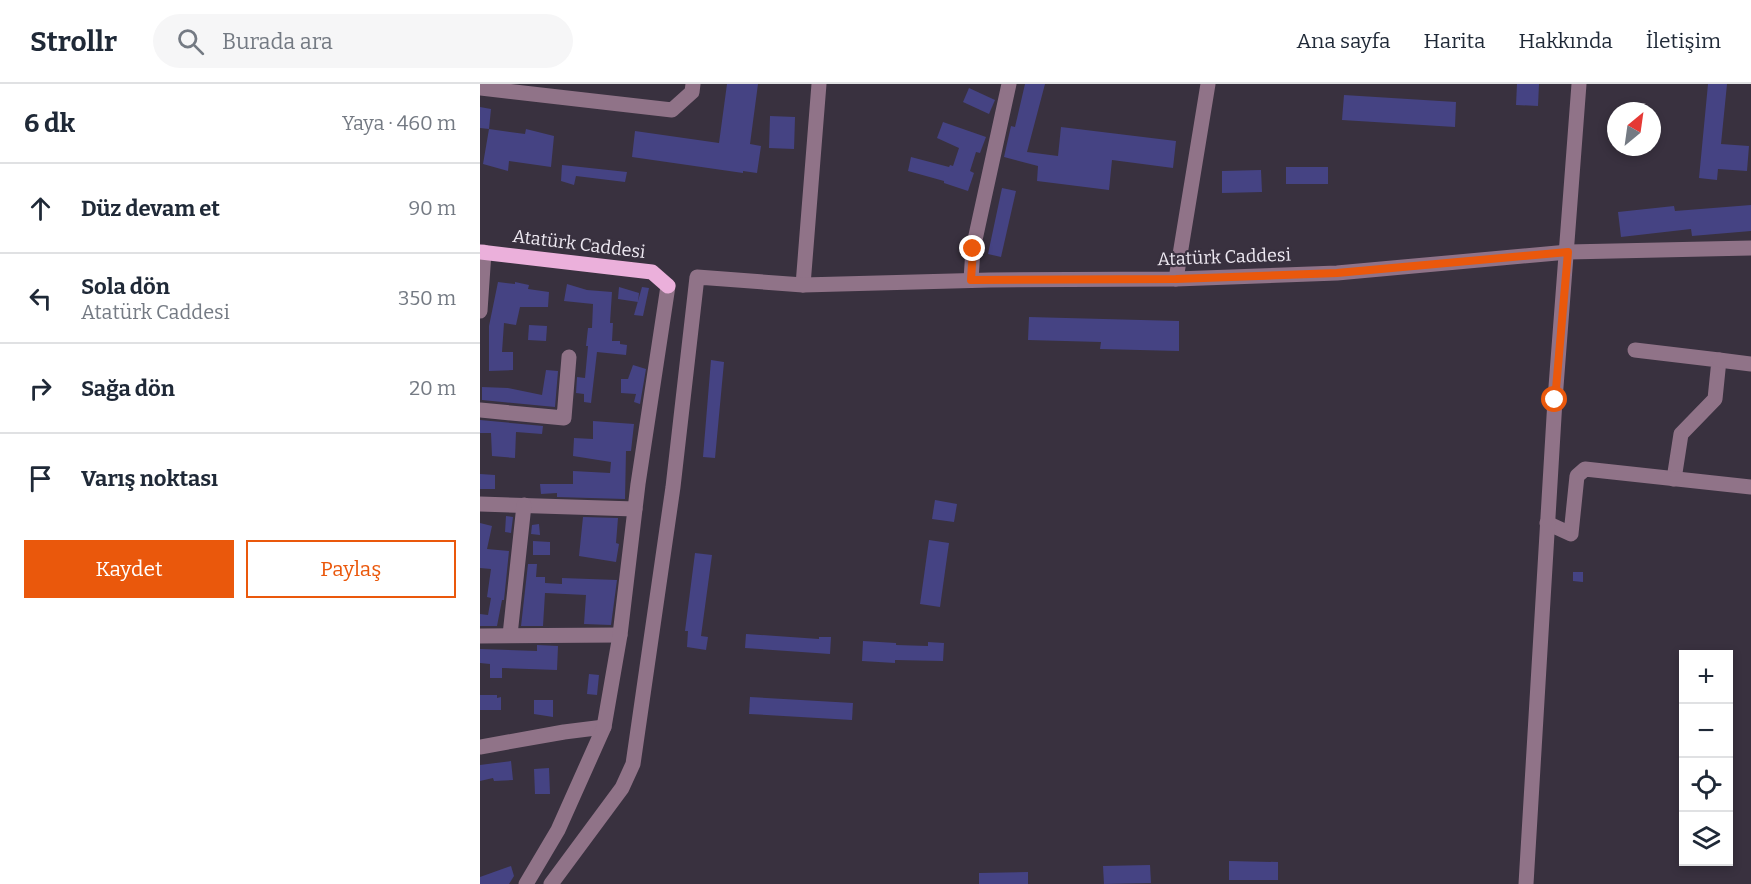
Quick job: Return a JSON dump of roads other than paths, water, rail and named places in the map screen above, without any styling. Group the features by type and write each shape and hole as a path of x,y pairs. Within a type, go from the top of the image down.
{"main road":[{"name":"Atatürk Caddesi","path":"482,252 652,272 661,277 668,286"}],"street":[{"path":"480,88 672,110 692,92 693,84"},
{"path":"803,285 819,84"},
{"path":"971,280 973,249 1009,84"},
{"path":"1176,279 1208,84"},
{"path":"1526,884 1547,523 1579,84"},
{"name":"Atatürk Caddesi","path":"551,884 622,788 633,764 673,487 697,277 803,285 971,280 1176,279 1337,273 1568,252 1751,248"},
{"path":"480,311 482,252"},
{"path":"525,884 558,831 604,727 620,634 635,509 668,286"},
{"path":"1635,350 1751,364"},
{"path":"480,410 564,418 569,357"},
{"path":"1674,478 1681,434 1715,399 1719,360"},
{"path":"1547,523 1571,534 1577,476 1585,469 1751,487"},
{"path":"480,504 635,509"},
{"path":"510,635 524,505"},
{"path":"480,636 620,634"},
{"path":"480,747 604,727"}]}
